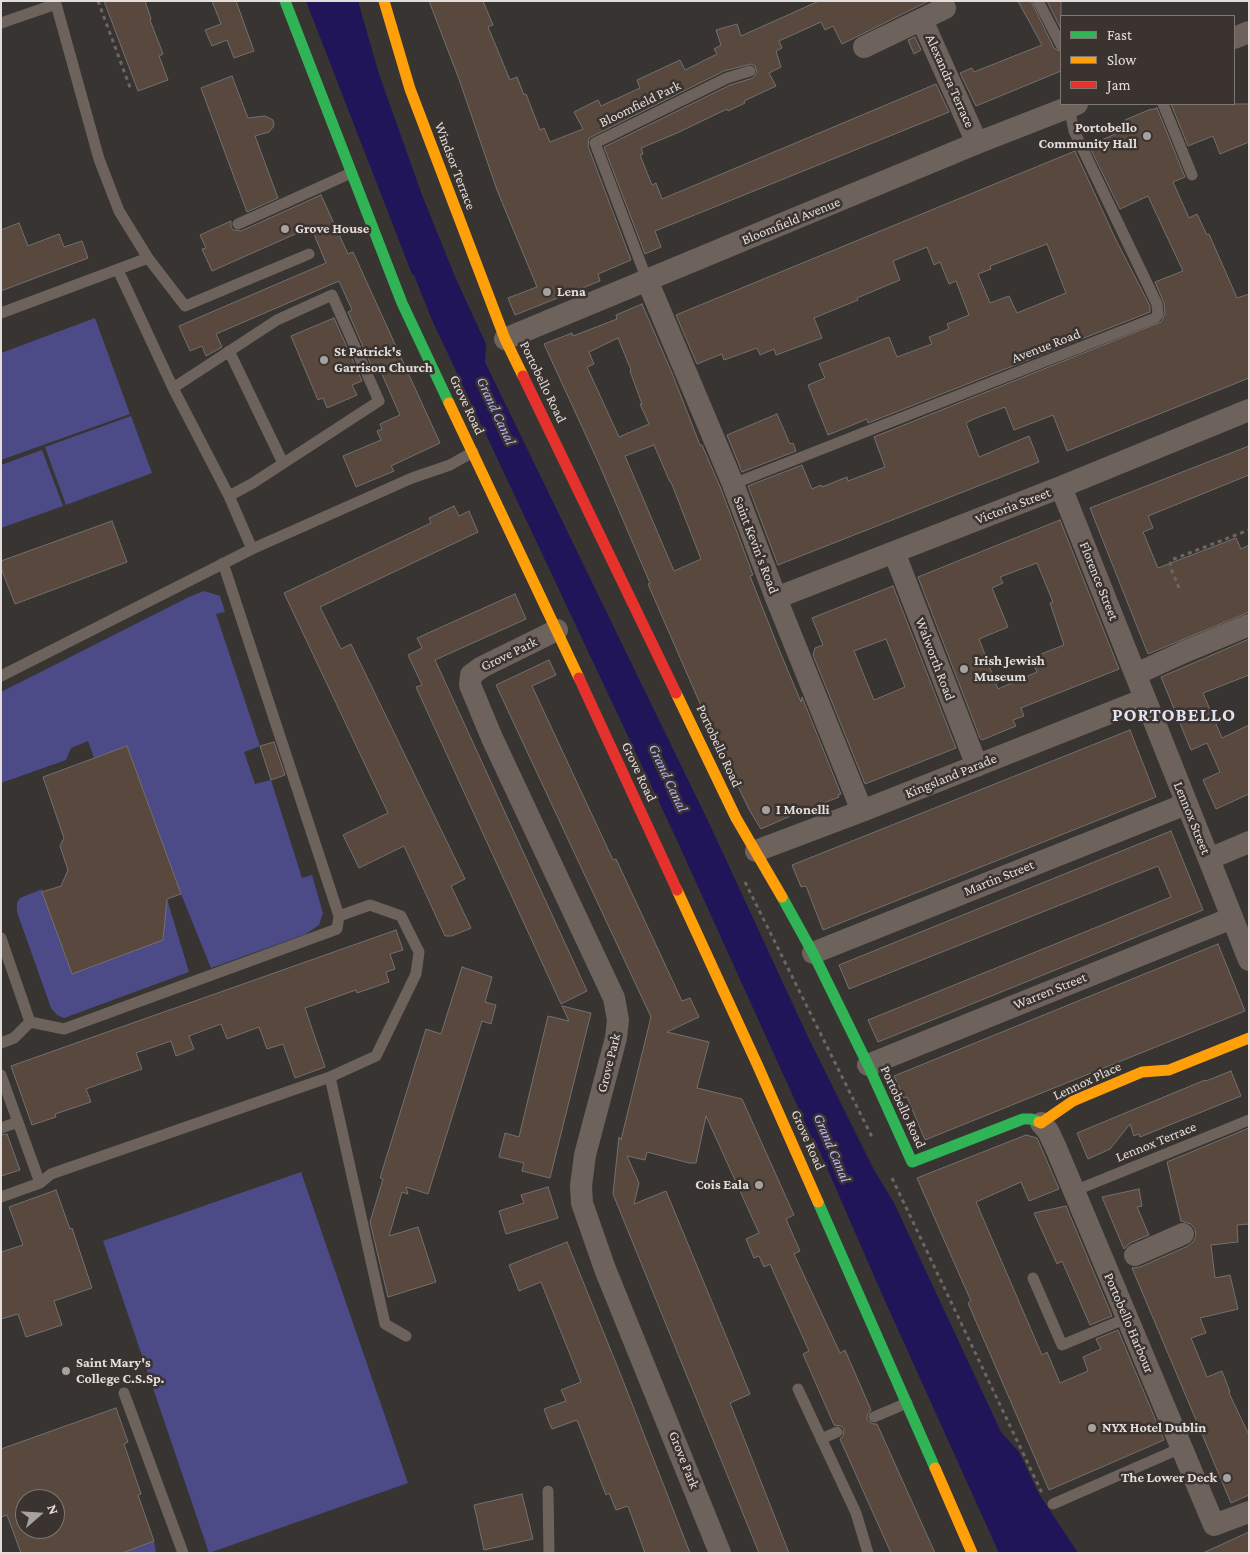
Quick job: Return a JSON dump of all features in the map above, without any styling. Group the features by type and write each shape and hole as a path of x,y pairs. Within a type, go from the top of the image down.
{"main road":[{"name":"Grove Road","path":"285,1 402,303 558,630 758,1064 908,1403 972,1553"},
{"name":"Windsor Terrace","path":"384,1 410,89 505,339"},
{"name":"Portobello Road","path":"505,339 736,818 813,953 912,1162 1024,1119 1031,1119 1041,1123"},
{"name":"Lennox Place","path":"1041,1123 1073,1101 1142,1072 1169,1070 1249,1038"}],"street":[{"name":"Alexandra Terrace","path":"864,47 945,8"},
{"name":"Alexandra Terrace","path":"922,20 977,143"},
{"path":"1235,38 1249,32"},
{"name":"Bloomfield Avenue","path":"505,339 977,143 1073,106"},
{"name":"Saint Kevin's Road","path":"647,280 733,484 776,598 862,811"},
{"name":"Victoria Street","path":"776,598 1060,488 1249,410"},
{"name":"Florence Street","path":"1060,488 1136,674"},
{"name":"Walworth Road","path":"894,552 977,766"},
{"path":"1136,674 1249,625"},
{"name":"Grove Park","path":"558,630 482,666 471,675 470,685 492,738 614,998 618,1020 616,1038 585,1155 581,1186 582,1203 604,1269 720,1553"},
{"name":"Lennox Street","path":"1136,674 1249,960"},
{"name":"Kingsland Parade","path":"756,851 1145,699"},
{"name":"Martin Street","path":"813,953 1186,804"},
{"path":"1209,859 1249,842"},
{"name":"Warren Street","path":"868,1066 1232,918"},
{"name":"Portobello Harbour","path":"1041,1123 1048,1130 1214,1525 1249,1512"},
{"path":"1129,1258 1183,1234"}],"lane":[{"path":"1038,1 1060,43"},
{"path":"1,23 56,4 99,159 119,211 148,258 186,306 309,254"},
{"name":"Bloomfield Park","path":"647,280 595,142 727,78 750,71"},
{"path":"1163,105 1192,175"},
{"name":"Avenue Road","path":"733,484 1155,318 1158,314 1157,304 1074,131 1073,106"},
{"path":"238,224 351,173"},
{"path":"1,313 148,258"},
{"path":"118,270 173,388 229,496 252,549"},
{"path":"173,388 277,320 332,295 379,401 254,483 229,496"},
{"path":"229,351 283,463"},
{"path":"1,676 252,549 412,478 450,465 472,452"},
{"path":"30,1022 64,1029 337,929 339,916 224,563"},
{"path":"1,1197 40,1183 51,1174 330,1077 376,1056 416,974 419,952 402,916 370,905 339,916"},
{"path":"1,938 30,1022"},
{"path":"1,1043 14,1038 30,1022"},
{"path":"1,1075 40,1183"},
{"path":"330,1077 384,1324 406,1336"},
{"name":"Lennox Terrace","path":"1074,1191 1249,1120"},
{"path":"1,1128 18,1122"},
{"path":"1033,1278 1062,1345 1127,1318"},
{"path":"798,1389 856,1513 868,1553"},
{"path":"124,1393 183,1553"},
{"path":"874,1417 908,1403"},
{"path":"822,1439 837,1432"},
{"path":"1053,1504 1181,1448"},
{"path":"548,1491 549,1553"}],"path":[{"path":"98,1 131,90"},
{"path":"1179,588 1170,566 1171,560 1249,530"},
{"path":"743,879 874,1140"},
{"path":"891,1174 1043,1494 1053,1504"}],"shaded area":[{"path":"95,318 130,414 1,460 1,353"},
{"path":"131,416 152,473 66,505 45,447"},
{"path":"42,450 63,506 1,528 1,465"},
{"path":"204,591 220,596 225,612 216,614 260,746 244,752 255,784 271,780 302,878 312,875 323,913 319,925 306,934 211,968 181,894 127,746 94,758 88,741 71,748 66,760 1,783 1,692"},
{"path":"42,889 72,974 162,940 167,899 189,972 64,1018 57,1015 51,1008 17,912 17,903 20,898"},
{"path":"301,1172 408,1483 209,1553 103,1241"},
{"path":"154,1541 156,1553 122,1553"}],"water":[{"name":"Grand Canal","path":"306,1 358,1 379,74 422,195 456,279 486,344 485,362 709,823 808,1037 874,1170 894,1203 1001,1432 1019,1452 1039,1494 1078,1553 999,1553 881,1292 814,1138 812,1138 675,836 432,320 412,274"}],"building":[{"path":"104,1 145,1 163,54 159,56 168,80 138,91"},
{"path":"212,1 236,1 254,51 234,58 227,40 212,46 205,30 221,24"},
{"path":"429,1 483,1 493,25 488,27 510,80 517,77 540,130 544,128 550,142 583,129 574,112 598,100 601,106 640,88 637,80 680,60 685,70 717,54 714,49 721,45 716,30 737,24 741,36 819,1 929,1 842,44 833,26 825,30 821,22 779,41 782,48 776,51 781,67 769,73 776,86 728,111 727,109 641,148 643,154 640,155 652,185 656,183 662,199 936,84 949,112 655,231 661,247 645,254 604,147 730,85 753,78 757,72 755,66 751,64 724,71 589,138 588,146 631,260 598,274 600,281 515,315 508,298 537,287 497,190 459,79"},
{"path":"1018,1 1031,1 1054,48 1060,51 1060,71 976,106 960,73 972,68 974,72 1042,45"},
{"path":"1047,1 1061,1 1060,27"},
{"path":"915,37 921,50 914,54 908,40"},
{"path":"232,76 248,118 265,116 273,120 274,126 269,132 255,136 278,198 247,212 201,88"},
{"path":"1249,104 1249,142 1220,154 1213,136 1188,146 1171,105"},
{"path":"1157,108 1185,177 1173,182 1189,218 1197,214 1207,235 1209,234 1237,298 1249,294 1249,378 1067,451 1053,415 1014,430 1005,407 976,418 966,423 979,457 1029,436 1039,462 778,565 748,486 802,465 812,489 847,477 848,481 885,467 874,437 1161,322 1165,314 1164,303 1155,282 1183,271 1148,196 1120,209 1089,146 1128,128 1125,120"},
{"path":"1075,151 1116,240 1150,306 1150,312 868,423 867,419 828,435 808,385 825,378 819,364 889,337 897,357 932,344 929,337 949,329 947,324 969,315 956,281 949,284 940,262 934,265 927,247 893,261 900,280 814,318 822,338 776,355 774,349 760,355 757,348 724,360 722,354 697,364 676,315","holes":["1047,244 1066,293 1017,313 1009,296 990,303 978,274 991,269 990,266"]},
{"path":"321,195 348,254 353,252 440,443 391,466 394,471 356,487 343,456 381,440 377,431 382,429 380,424 400,415 381,372 375,374 348,312 352,310 339,281 216,334 222,347 206,356 202,346 190,351 179,326 326,263 311,227 212,271 202,249 206,248 200,235 231,221 233,230 241,231"},
{"path":"19,223 28,246 59,234 64,247 82,241 88,258 1,291 1,230"},
{"path":"642,304 700,445 702,445 721,489 753,575 750,576 778,647 801,702 802,697 841,794 838,795 839,797 761,829 722,754 648,584 650,583 600,466 544,344 572,333 573,336 617,319 616,315","holes":["618,338 631,370 642,404 640,404 649,424 619,437 587,367 594,364 589,352","654,445 671,482 701,559 674,571 625,456"]},
{"name":"St Patrick's Garrison Church","path":"334,318 362,381 352,385 357,395 327,408 323,398 318,400 291,336"},
{"path":"777,414 790,444 793,443 796,451 742,472 727,435"},
{"path":"1249,446 1249,475 1148,516 1153,528 1143,532 1158,568 1236,538 1241,549 1249,545 1249,612 1148,654 1090,508"},
{"path":"454,506 459,516 469,511 478,532 320,607 341,649 351,644 465,879 451,886 471,928 452,936 445,936 404,846 359,868 343,835 388,813 284,593 431,523 429,518"},
{"path":"1060,520 1119,669 1021,708 1024,716 1013,720 1016,726 982,740 918,577","holes":["1037,563 1053,602 1050,603 1064,645 1031,658 1037,672 998,689 979,639 1008,627 992,588 1003,583 1000,577"]},
{"path":"112,521 127,562 15,604 1,568 1,561"},
{"path":"893,586 956,748 865,784 813,655 815,648 823,645 812,618","holes":["886,639 905,687 874,700 854,651"]},
{"path":"515,594 526,619 435,660 587,991 561,1004 416,687 422,685 408,655 422,648 417,638"},
{"path":"1249,639 1249,675 1203,693 1222,738 1249,725 1249,794 1216,809 1203,780 1220,772 1207,743 1191,750 1161,677"},
{"path":"549,660 556,675 532,686 613,860 616,859 682,1001 690,998 699,1017 667,1032 709,1042 697,1088 742,1099 794,1215 786,1219 800,1251 794,1254 840,1353 845,1350 871,1410 867,1420 877,1424 935,1553 891,1553 840,1439 843,1436 844,1429 841,1426 834,1425 803,1354 809,1351 770,1264 764,1267 759,1256 754,1258 746,1239 759,1233 706,1116 696,1163 689,1163 647,1152 645,1160 627,1156 639,1183 634,1204 666,1191 750,1394 730,1403 789,1553 759,1553 613,1194 619,1137 621,1140 651,1017 496,685"},
{"path":"1130,730 1156,797 823,930 806,886 801,887 792,865"},
{"path":"274,742 285,775 271,780 260,746"},
{"path":"127,746 181,894 167,899 163,940 72,974 42,892 61,886 68,870 60,846 64,838 43,777"},
{"path":"1171,831 1203,910 878,1042 868,1020 1171,897 1158,866 849,989 839,965"},
{"path":"396,930 403,950 390,954 395,969 386,972 389,982 357,993 356,990 305,1008 325,1067 295,1078 283,1044 267,1049 259,1027 227,1039 221,1024 189,1036 194,1049 176,1056 171,1041 136,1053 142,1069 86,1089 91,1102 55,1114 56,1117 32,1125 11,1066"},
{"path":"1218,944 1245,1011 925,1140 907,1097 904,1098 894,1076"},
{"path":"462,967 492,977 485,1002 496,1005 491,1024 482,1021 428,1194 406,1187 408,1194 402,1192 389,1236 418,1227 436,1282 388,1297 370,1222 383,1179 380,1178 426,1029 441,1034"},
{"path":"562,1006 591,1013 550,1178 522,1171 524,1163 499,1157 505,1133 519,1137 548,1016 569,1021"},
{"path":"1231,1071 1241,1096 1140,1137 1139,1134 1134,1136 1130,1124 1110,1149 1088,1159 1077,1133"},
{"path":"1249,1128 1249,1224 1237,1225 1238,1242 1211,1245 1215,1278 1230,1275 1238,1309 1200,1318 1206,1333 1191,1338 1207,1377 1222,1371 1229,1393 1249,1435 1249,1495 1231,1503 1132,1268 1140,1267 1188,1246 1196,1236 1195,1229 1191,1224 1181,1221 1167,1162"},
{"path":"7,1134 20,1170 1,1176 1,1135"},
{"path":"1026,1135 1037,1138 1059,1189 1029,1201 1021,1182 976,1202 1042,1355 1047,1352 1060,1383 1088,1371 1083,1357 1101,1349 1096,1339 1118,1330 1164,1440 1049,1490 968,1303 971,1301 917,1178"},
{"path":"548,1187 558,1218 506,1234 499,1211 524,1203 521,1195"},
{"path":"1139,1189 1142,1206 1137,1207 1149,1235 1130,1243 1124,1249 1102,1197"},
{"path":"56,1190 70,1229 72,1228 92,1288 54,1301 62,1325 26,1337 18,1314 1,1319 1,1252 23,1245 9,1207"},
{"path":"1066,1206 1112,1316 1090,1325 1062,1261 1057,1264 1034,1213"},
{"path":"567,1242 690,1553 645,1553 628,1506 616,1510 609,1493 606,1495 577,1420 552,1429 548,1420 544,1409 566,1401 561,1390 581,1382 541,1282 519,1291 509,1265"},
{"path":"116,1408 128,1442 124,1444 141,1494 138,1495 154,1541 122,1553 21,1553 16,1539 65,1539 65,1489 15,1489 15,1537 7,1515 1,1517 1,1449"},
{"path":"522,1494 533,1539 484,1550 474,1505"},
{"path":"1249,1532 1249,1553 1203,1553"}],"traffic: fast":[{"path":"285,1 402,303 449,403"},
{"path":"782,897 813,953 868,1065 912,1162 1023,1119 1039,1122"},
{"path":"818,1202 935,1468"}],"traffic: slow":[{"path":"384,1 410,89 505,339 523,376"},
{"path":"449,403 579,678"},
{"path":"676,693 736,818 782,897"},
{"path":"677,890 818,1202"},
{"path":"1039,1122 1041,1123 1073,1101 1142,1072 1169,1070 1249,1038"},
{"path":"935,1468 972,1553"}],"traffic: jam":[{"path":"523,376 676,693"},
{"path":"579,678 677,890"}],"place":[{"name":"Portobello Community Hall","path":"1147,136"},
{"name":"Grove House","path":"285,229"},
{"name":"Lena","path":"547,292"},
{"name":"St Patrick's Garrison Church","path":"324,360"},
{"name":"Irish Jewish Museum","path":"964,669"},
{"name":"I Monelli","path":"766,810"},
{"name":"Cois Eala","path":"759,1185"},
{"name":"Saint Mary's College C.S.Sp.","path":"66,1371"},
{"name":"NYX Hotel Dublin","path":"1092,1428"},
{"name":"The Lower Deck","path":"1227,1478"}],"district":[{"name":"PORTOBELLO","path":"1174,715"}]}
